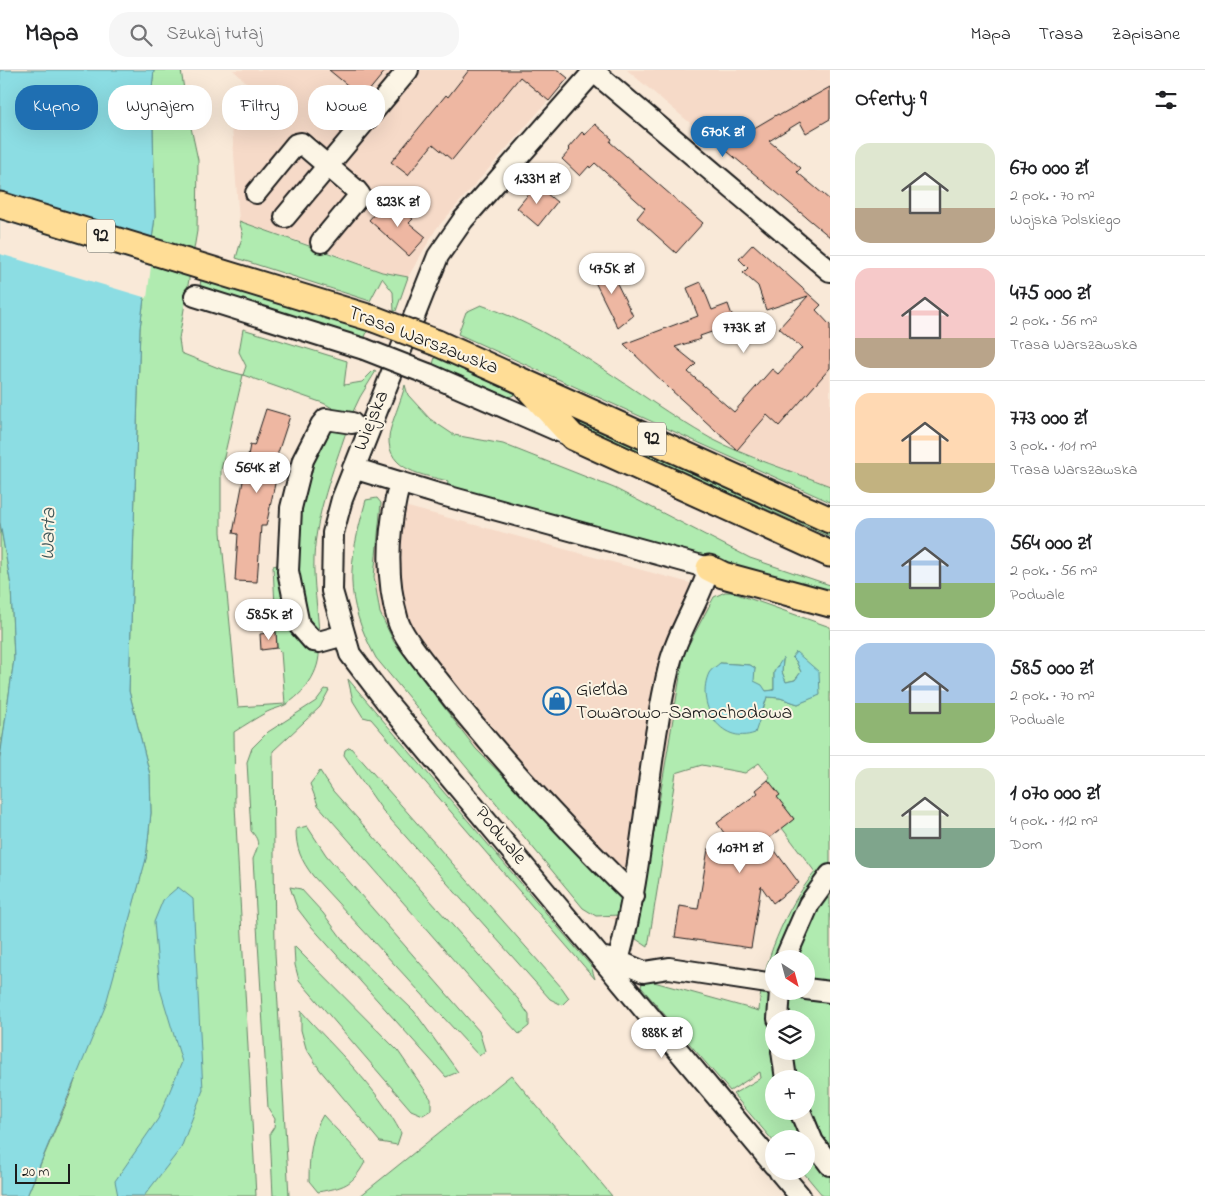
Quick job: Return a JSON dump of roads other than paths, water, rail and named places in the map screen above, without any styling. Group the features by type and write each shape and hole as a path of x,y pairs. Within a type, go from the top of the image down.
{"main road":[{"name":"Trasa Warszawska","path":"0,205 374,320 437,343 830,520"},
{"path":"520,379 574,438"},
{"name":"Trasa Warszawska","path":"574,438 830,554"},
{"path":"709,568 724,576 830,604"}],"street":[{"path":"285,217 408,70"},
{"path":"593,71 830,271"},
{"name":"Wiejska","path":"593,71 463,220 438,256 353,468 709,568"},
{"path":"256,193 296,144 301,143 360,195 321,242"},
{"name":"Trasa Warszawska","path":"195,296 364,349 513,410 574,438"},
{"path":"513,410 591,411"},
{"path":"344,634 319,642 313,641 299,625 288,571 291,508 303,460 326,419 352,423"},
{"name":"Podwale","path":"353,468 333,533 332,591 350,654 385,700 609,959 765,1154"},
{"path":"400,482 394,507 388,564 398,622 416,650 481,734 559,820 634,896"},
{"path":"709,568 705,581 681,629 670,662 652,754 634,896 609,959 646,956 669,968 765,983"},
{"path":"789,950 809,904 830,875"},
{"path":"815,990 830,992"},
{"path":"804,1120 813,1142 830,1164"},
{"path":"787,1180 800,1196"}],"water":[{"name":"Warta","path":"0,70 154,70 152,85 108,85 108,130 153,130 155,217 140,328 129,691 150,775 151,813 146,859 105,1007 27,1196 0,1196 0,758 14,659 11,586 0,523"},
{"path":"796,652 819,672 820,695 798,704 780,698 767,697 755,733 742,735 731,733 721,728 708,709 705,697 709,673 720,663 750,665 755,668 754,681 762,685 766,691 774,690 774,672 783,658 782,672 786,682 795,680 801,672 792,657"},
{"path":"178,887 193,899 203,1090 181,1148 144,1196 118,1196 115,1181 158,1119 182,1062 160,989 154,922 163,900"}],"place":[{"name":"Giełda Towarowo-Samochodowa","path":"557,701"}]}
